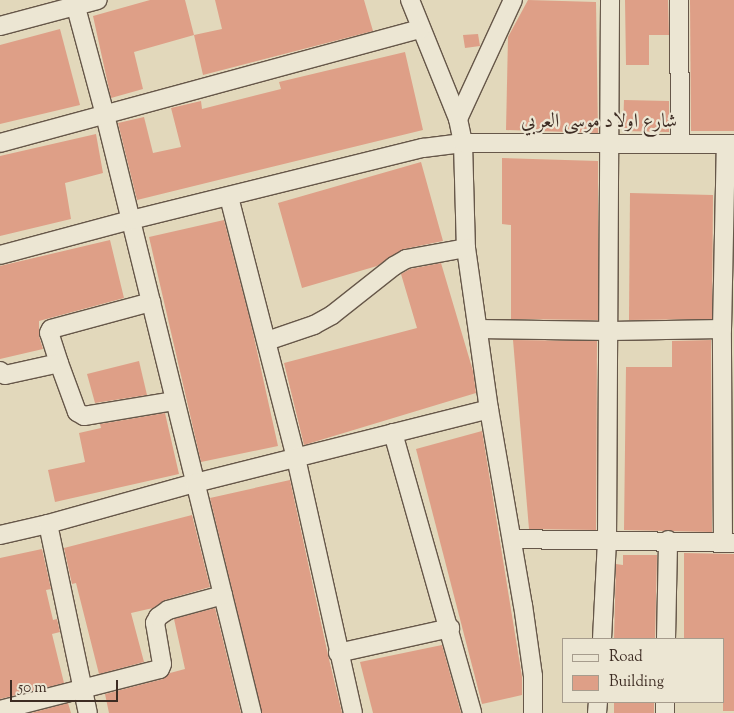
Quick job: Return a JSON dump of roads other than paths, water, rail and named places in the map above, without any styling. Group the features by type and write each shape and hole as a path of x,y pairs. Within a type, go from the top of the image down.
{"street":[{"path":"0,26 75,3 98,0"},
{"path":"410,0 458,118 463,143 466,248 489,408 514,539 533,676 533,713"},
{"path":"458,118 513,0"},
{"path":"602,638 607,541 610,331 608,143 610,0"},
{"path":"679,0 680,144"},
{"path":"75,3 131,220 252,713"},
{"path":"0,143 105,116 421,28"},
{"name":"شارع اولاد موسى العربي","path":"0,255 131,220 423,148 463,143 730,144"},
{"path":"514,539 668,540 728,543 722,329 730,144"},
{"path":"229,197 296,458 338,653 353,713"},
{"path":"267,341 314,325 332,315 394,266 406,259 466,248"},
{"path":"151,302 52,329 49,332 68,392 80,415 175,400"},
{"path":"478,329 610,331 722,329"},
{"path":"0,372 5,375 59,363"},
{"path":"0,535 489,408"},
{"path":"393,433 450,628 472,713"},
{"path":"48,524 88,713"},
{"path":"666,638 668,540"},
{"path":"0,710 160,669 162,664 155,623 158,617 168,610 222,595"},
{"path":"338,653 450,628"}]}
